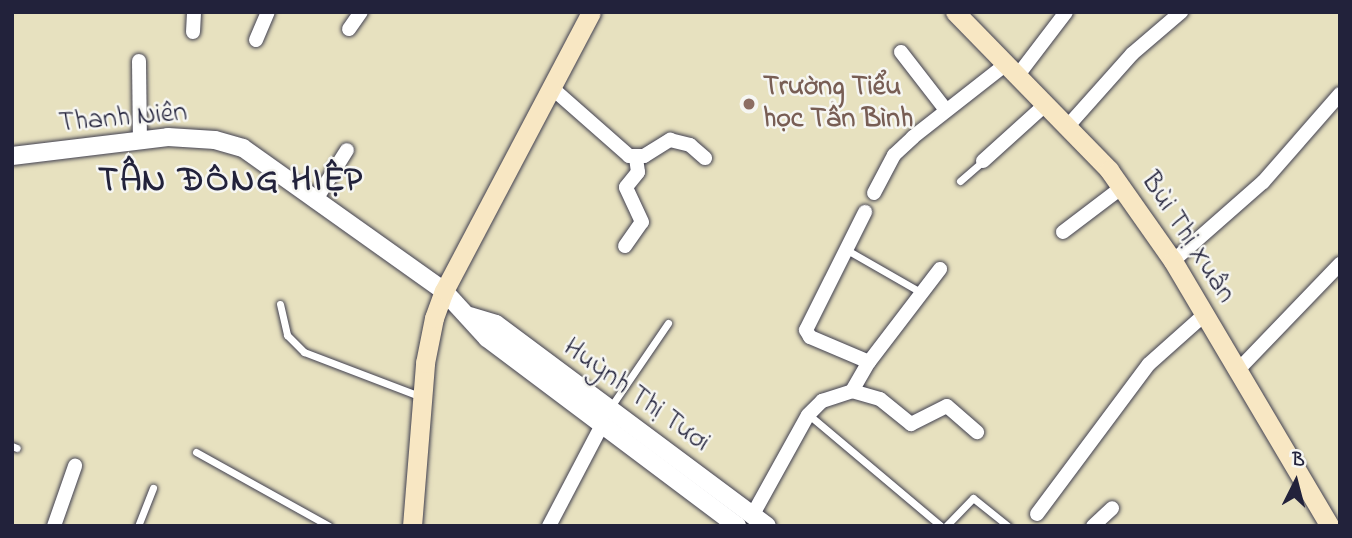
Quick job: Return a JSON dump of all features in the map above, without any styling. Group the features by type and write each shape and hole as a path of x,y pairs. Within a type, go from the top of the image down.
{"main road":[{"path":"411,526 425,363 444,291 591,12"},
{"name":"Bùi Thị Xuân","path":"955,12 1068,127 1121,188 1172,261 1330,526"}],"street":[{"path":"192,32 194,12"},
{"path":"256,40 268,12"},
{"path":"349,29 361,12"},
{"path":"874,193 894,155 946,110 1012,70 1066,12"},
{"path":"1068,127 1132,54 1181,12"},
{"path":"901,52 946,110"},
{"path":"139,61 140,139"},
{"path":"552,88 620,149 636,158"},
{"path":"1172,261 1264,182 1340,94"},
{"path":"983,161 1046,104"},
{"name":"Thanh Niên","path":"12,156 140,139 190,137 231,143 444,291"},
{"path":"636,158 670,140 690,145 705,158"},
{"path":"315,201 347,150"},
{"path":"625,246 642,222 626,187 638,172 636,158"},
{"path":"1063,232 1121,188"},
{"path":"865,212 807,334 869,362"},
{"path":"1237,371 1340,264"},
{"path":"852,391 869,362 940,269"},
{"name":"Huỳnh Thị Tươi","path":"444,291 470,316 487,338 552,376 752,522"},
{"path":"1037,514 1149,364 1204,315"},
{"path":"752,522 808,415 822,401 852,391 880,399 911,424 947,407 977,432"},
{"path":"549,526 606,417"},
{"path":"54,526 75,466"},
{"path":"1093,526 1112,508"}],"lane":[{"path":"960,181 983,161"},
{"path":"847,250 923,293"},
{"path":"280,304 287,335 304,352 423,398"},
{"path":"606,417 668,323"},
{"path":"808,415 941,526"},
{"path":"196,452 330,526"},
{"path":"138,526 153,488"},
{"path":"946,526 973,498 1008,526"}],"place":[{"name":"Trường Tiểu học Tân Bình","path":"749,104"}],"district":[{"name":"TÂN ĐÔNG HIỆP","path":"231,182"}]}
